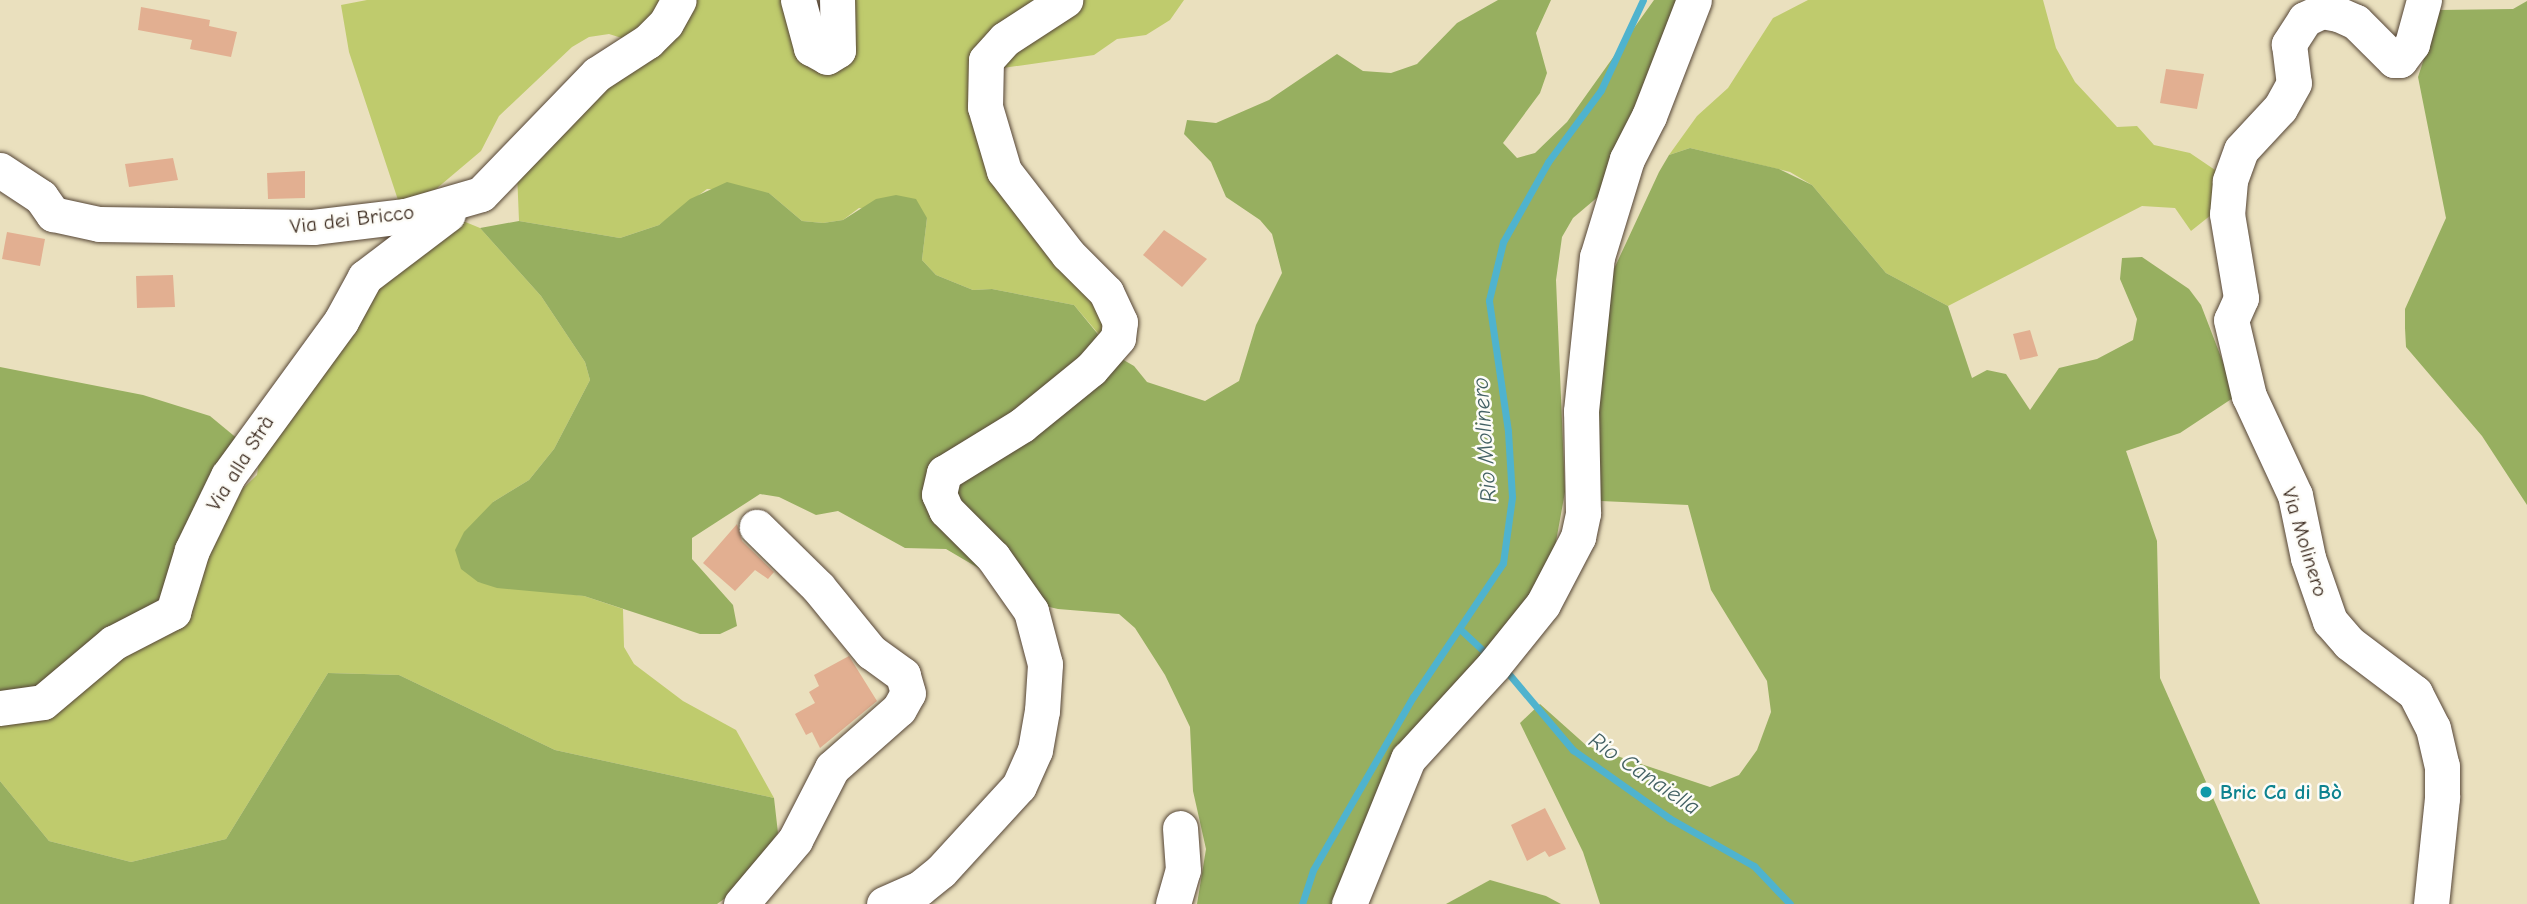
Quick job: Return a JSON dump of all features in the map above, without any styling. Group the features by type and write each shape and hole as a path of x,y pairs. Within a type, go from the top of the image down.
{"street":[{"name":"Via dei Bricco","path":"0,170 41,197 53,214 99,224 313,227 405,216 481,194 597,74 648,41 666,23 679,0"},
{"path":"798,0 811,48 827,57 838,50 837,0"},
{"path":"884,904 920,888 941,872 1019,786 1035,750 1042,711 1045,664 1031,611 993,557 946,510 939,494 944,473 1022,425 1091,369 1118,338 1120,322 1106,292 1068,254 1004,171 985,107 986,60 1005,39 1065,0"},
{"path":"1349,904 1408,759 1491,668 1543,604 1577,537 1583,513 1581,411 1597,257 1627,159 1649,116 1694,0"},
{"name":"Via Molinero","path":"2424,0 2412,44 2400,60 2394,60 2356,22 2338,14 2322,11 2305,19 2289,44 2294,83 2288,97 2241,150 2230,181 2227,214 2241,298 2231,320 2249,396 2295,495 2308,558 2330,621 2348,643 2415,693 2433,728 2442,766 2442,798 2431,904"},
{"name":"Via alla Strà","path":"0,708 43,702 113,643 173,612 192,550 228,476 341,321 365,277 421,231 481,194"},
{"path":"741,904 795,841 832,768 899,709 908,693 903,675 870,652 818,587 757,527"},
{"path":"1173,904 1183,870 1180,828"}],"green space":[{"path":"367,0 671,0 628,40 609,34 589,37 572,47 499,116 481,151 436,189 399,203 349,52 341,5"},
{"path":"691,0 788,0 803,53 842,0 1056,0 973,92 1107,310 1102,338 1074,305 992,289 973,290 936,275 922,260 927,218 859,208 843,220 823,223 802,221 769,193 707,189 659,225 620,238 519,221 517,172"},
{"path":"1077,0 1184,0 1170,20 1146,35 1117,39 1094,55 1003,68 1001,58"},
{"path":"1498,0 1551,0 1536,33 1547,73 1540,93 1503,143 1517,158 1535,153 1567,122 1654,0 1683,0 1606,190 1573,218 1562,237 1556,280 1565,492 1553,558 1334,904 1197,904 1206,849 1193,791 1190,727 1165,675 1135,628 1119,614 1058,609 1011,598 980,569 946,549 905,548 838,511 816,515 779,497 760,494 692,538 692,559 733,605 737,626 720,634 700,634 584,596 497,588 478,582 461,569 455,550 464,532 493,502 529,480 554,449 590,380 585,362 541,296 480,228 519,221 620,238 659,225 690,199 727,182 769,193 802,221 823,223 843,220 876,199 896,195 916,199 927,218 922,260 936,275 973,290 992,289 1074,305 1115,355 1134,366 1147,382 1205,401 1239,381 1256,325 1282,273 1272,234 1260,220 1226,197 1211,162 1184,134 1187,120 1216,123 1269,100 1337,54 1363,71 1391,73 1417,64 1457,23"},
{"path":"1808,0 2043,0 2056,48 2075,82 2117,127 2137,126 2154,145 2190,153 2218,172 2211,215 2191,231 2175,208 2142,206 1948,306 1886,273 1812,185 1790,172 1690,148 1669,155 1697,116 1728,88 1773,18"},
{"path":"2527,1 2527,505 2482,436 2406,347 2405,309 2446,218 2418,77 2440,10 2513,9"},
{"path":"1690,148 1779,169 1812,185 1886,273 1948,306 1972,378 1987,370 2006,374 2030,410 2059,368 2097,359 2133,340 2137,319 2120,279 2122,258 2142,257 2189,289 2201,305 2236,396 2180,433 2126,451 2157,541 2160,678 2260,904 1600,904 1583,852 1520,723 1540,704 1587,746 1710,787 1739,775 1757,750 1771,712 1767,681 1711,590 1688,505 1601,501 1591,483 1607,284 1669,155"},
{"path":"463,221 480,228 541,296 585,362 590,380 554,449 529,480 493,502 478,582 584,596 623,609 624,647 634,664 683,701 736,730 774,798 555,750 399,675 328,673 226,839 131,862 49,841 0,781 0,719 257,475 261,448 316,373 355,334 362,308 381,277"},
{"path":"0,367 143,395 210,416 239,440 168,598 38,692 0,694"},
{"path":"328,673 399,675 555,750 774,798 778,833 734,892 717,904 0,904 0,781 49,841 131,862 226,839"},
{"path":"1490,880 1546,896 1561,904 1446,904"}],"building":[{"path":"141,7 210,20 209,26 237,32 231,57 190,49 192,40 138,30"},
{"path":"2166,69 2204,74 2197,109 2160,103"},
{"path":"173,158 178,180 129,187 125,164"},
{"path":"305,171 305,198 268,199 267,173"},
{"path":"1164,230 1207,259 1182,287 1143,255"},
{"path":"7,232 45,239 40,266 2,259"},
{"path":"173,275 175,307 137,308 136,276"},
{"path":"2030,330 2038,356 2020,360 2013,334"},
{"path":"737,524 742,541 774,572 768,579 755,570 735,591 703,563"},
{"path":"849,656 877,701 820,748 812,732 806,735 795,714 815,703 809,692 819,686 814,675"},
{"path":"1545,808 1566,849 1549,857 1545,851 1527,861 1511,825"}],"waterway":[{"name":"Rio Molinero","path":"1302,904 1313,870 1413,697 1503,563 1512,497 1508,431 1489,300 1503,242 1548,162 1601,90 1643,0"},
{"name":"Rio Canaiella","path":"1461,630 1488,655"},
{"name":"Rio Canaiella","path":"1503,667 1573,750 1669,818 1754,866 1790,904"}],"place":[{"name":"Bric Ca di Bò","path":"2206,792"}]}
